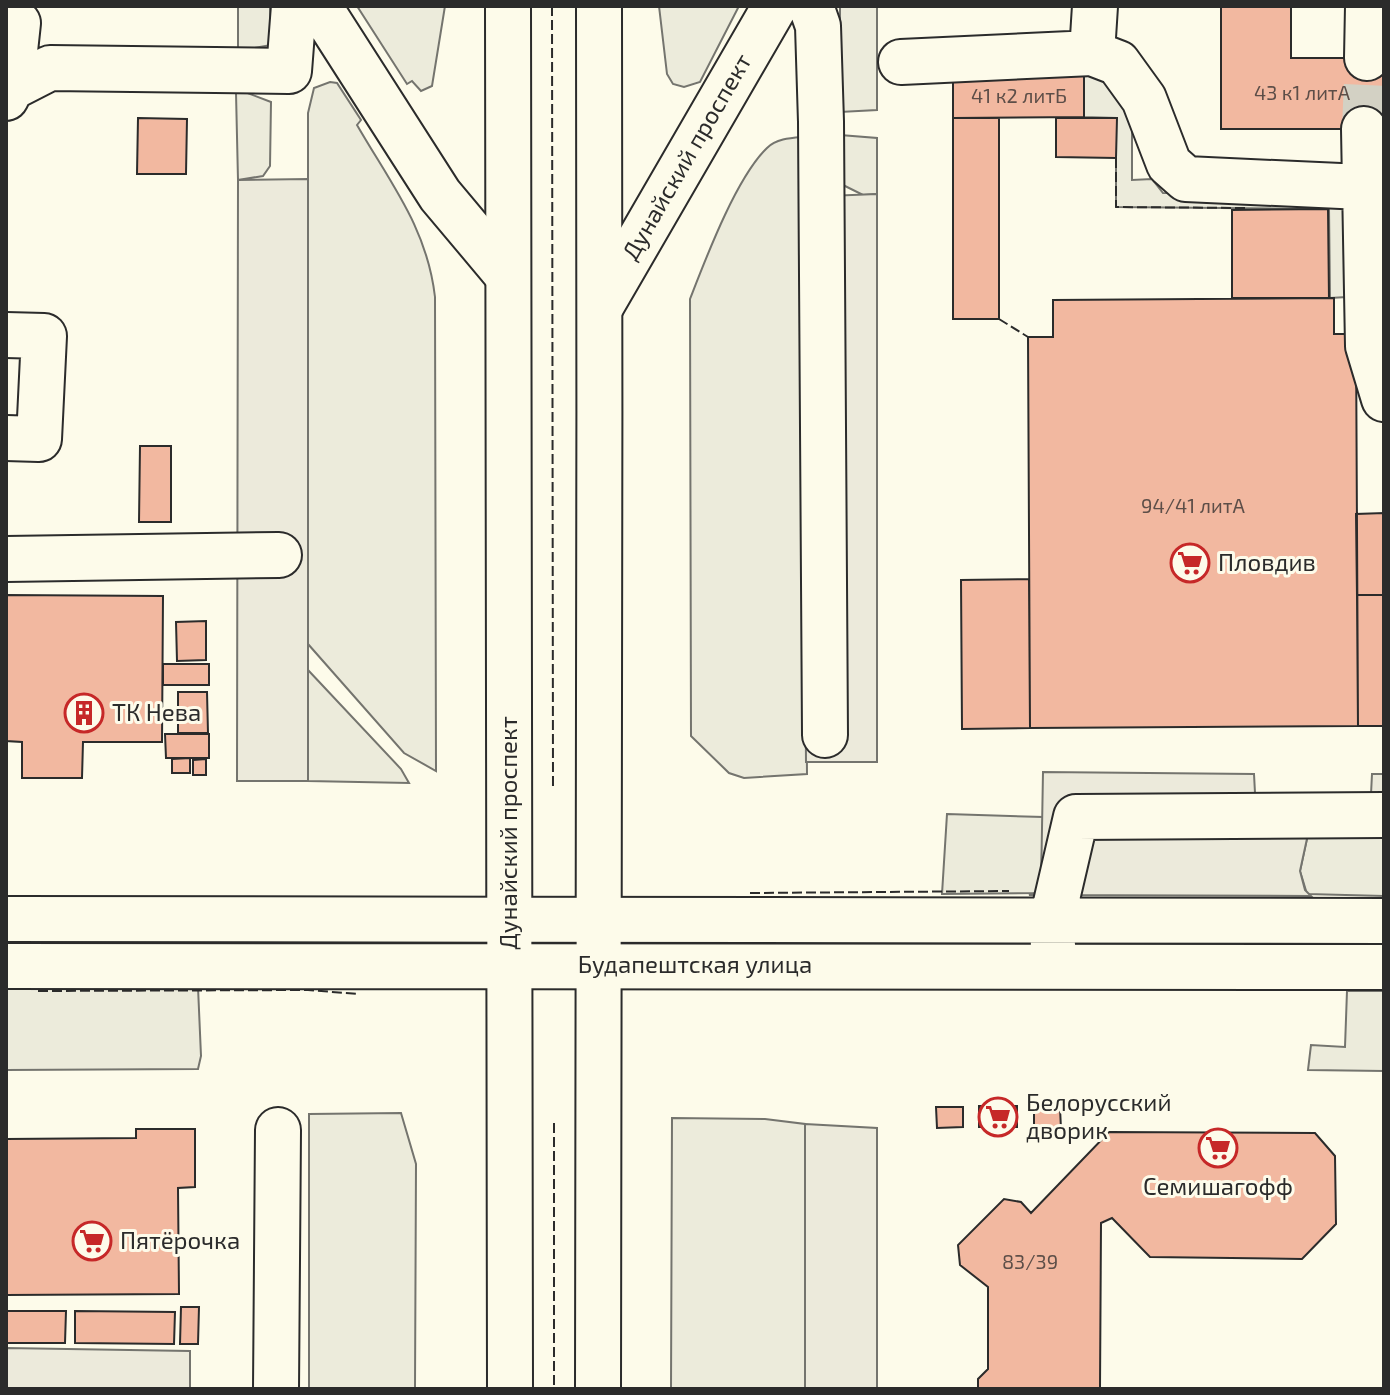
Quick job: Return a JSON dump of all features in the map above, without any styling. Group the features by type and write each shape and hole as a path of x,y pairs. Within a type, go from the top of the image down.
{"street":[{"path":"8,93 50,68 289,71 294,6"},
{"path":"319,6 440,195 508,276"},
{"name":"Дунайский проспект","path":"508,6 510,1389"},
{"name":"Дунайский проспект","path":"598,1389 602,592 599,6"},
{"name":"Дунайский проспект","path":"600,308 775,6"},
{"path":"811,6 818,26 821,122 825,735"},
{"path":"1092,53 1095,6"},
{"path":"1367,58 1368,6"},
{"path":"16,14 50,68"},
{"path":"8,93 16,14"},
{"path":"901,62 1092,53 1118,63 1144,99 1169,164 1186,179 1376,188"},
{"path":"1364,129 1376,188 1368,346 1384,399"},
{"path":"6,335 44,336 39,439 6,438"},
{"path":"6,559 279,555"},
{"path":"1054,966 1052,920 1076,817 1384,815"},
{"name":"Будапештская улица","path":"6,919 1384,921"},
{"name":"Будапештская улица","path":"6,966 509,963 1384,967"},
{"path":"276,1389 278,1130"}],"shaded area":[{"path":"238,6 270,6 271,45 238,51"},
{"path":"357,6 445,6 432,86 421,91 412,81 407,84"},
{"path":"659,6 739,6 700,82 684,87 673,84 667,74"},
{"path":"840,6 877,6 877,110 840,112"},
{"path":"1084,74 1104,78 1132,117 1132,180 1152,179 1163,193 1345,194 1347,297 1330,298 1329,209 1116,207 1116,118 1084,117"},
{"path":"330,82 337,83 361,120 357,125 406,207 424,249 435,297 436,771 404,753 308,644 308,113 314,88"},
{"path":"245,92 271,102 270,166 263,176 238,180 236,93"},
{"path":"840,135 877,138 877,194 863,195 843,185"},
{"path":"802,137 807,774 744,778 729,773 691,736 690,299 723,219 755,161 775,143"},
{"path":"308,179 308,781 237,781 238,180"},
{"path":"877,194 877,762 806,762 802,197"},
{"path":"308,670 401,769 409,783 308,781"},
{"path":"1043,772 1254,774 1255,793 1371,794 1372,774 1384,774 1384,835 1308,834 1300,871 1305,890 1311,896 1029,895 1036,893 1041,885"},
{"path":"947,814 1043,817 1041,885 1036,893 942,894"},
{"path":"1308,834 1384,835 1384,896 1307,894 1300,871"},
{"path":"198,987 201,1056 198,1069 6,1070 6,988"},
{"path":"1347,991 1384,991 1384,1071 1308,1070 1311,1045 1345,1047"},
{"path":"401,1113 416,1164 415,1389 309,1389 309,1114"},
{"path":"672,1118 765,1119 805,1124 805,1389 671,1389"},
{"path":"805,1124 877,1128 877,1389 805,1389"},
{"path":"6,1348 190,1351 190,1389 6,1389"}],"building":[{"path":"1221,6 1291,6 1291,58 1384,58 1384,129 1221,129"},
{"path":"953,74 1084,74 1084,117 953,118"},
{"path":"138,118 187,119 186,174 137,174"},
{"path":"953,118 999,118 999,319 953,319"},
{"path":"1056,118 1117,118 1116,158 1056,157"},
{"path":"1328,209 1329,298 1232,298 1232,210"},
{"path":"1334,298 1334,334 1356,334 1358,726 1030,728 1028,337 1053,337 1053,300"},
{"path":"140,446 171,446 171,522 139,522"},
{"path":"1384,513 1384,595 1357,595 1356,514"},
{"path":"1029,579 1030,728 962,729 961,580"},
{"name":"ТК Нева","path":"6,595 163,596 162,742 83,742 82,778 22,778 22,742 6,741"},
{"path":"1357,595 1384,595 1384,726 1358,726"},
{"path":"206,621 206,660 177,661 176,622"},
{"path":"163,664 209,664 209,685 163,685"},
{"path":"178,692 207,692 208,733 178,733"},
{"path":"165,734 209,734 209,758 166,758"},
{"path":"190,758 190,773 172,773 172,759"},
{"path":"206,759 206,775 193,775 193,760"},
{"name":"Белорусский дворик","path":"979,1106 1017,1106 1017,1127 979,1127"},
{"path":"936,1107 963,1107 963,1127 937,1128"},
{"path":"1034,1108 1060,1108 1061,1129 1034,1129"},
{"name":"Пятёрочка","path":"136,1129 195,1129 195,1187 178,1188 179,1294 6,1295 6,1139 136,1138"},
{"path":"1109,1132 1315,1133 1335,1156 1336,1224 1302,1259 1150,1257 1112,1218 1101,1223 1100,1388 1108,1389 978,1389 978,1379 988,1369 988,1287 960,1265 958,1245 1004,1199 1021,1202 1031,1213"},
{"path":"181,1307 199,1307 198,1344 180,1344"},
{"path":"6,1311 66,1311 65,1343 6,1343"},
{"path":"75,1311 175,1312 174,1344 75,1343"}],"tunnel":[{"path":"1364,129 1367,58"}],"fence":[{"path":"552,6 553,787"},
{"path":"1116,158 1116,207 1246,208"},
{"path":"999,319 1028,337"},
{"path":"750,893 1009,891"},
{"path":"38,991 308,990 358,994"},
{"path":"554,1123 554,1389"}],"place":[{"name":"Пловдив","path":"1190,563"},
{"name":"ТК Нева","path":"84,713"},
{"name":"Белорусский дворик","path":"998,1117"},
{"name":"Семишагофф","path":"1218,1148"},
{"name":"Пятёрочка","path":"92,1241"}]}
